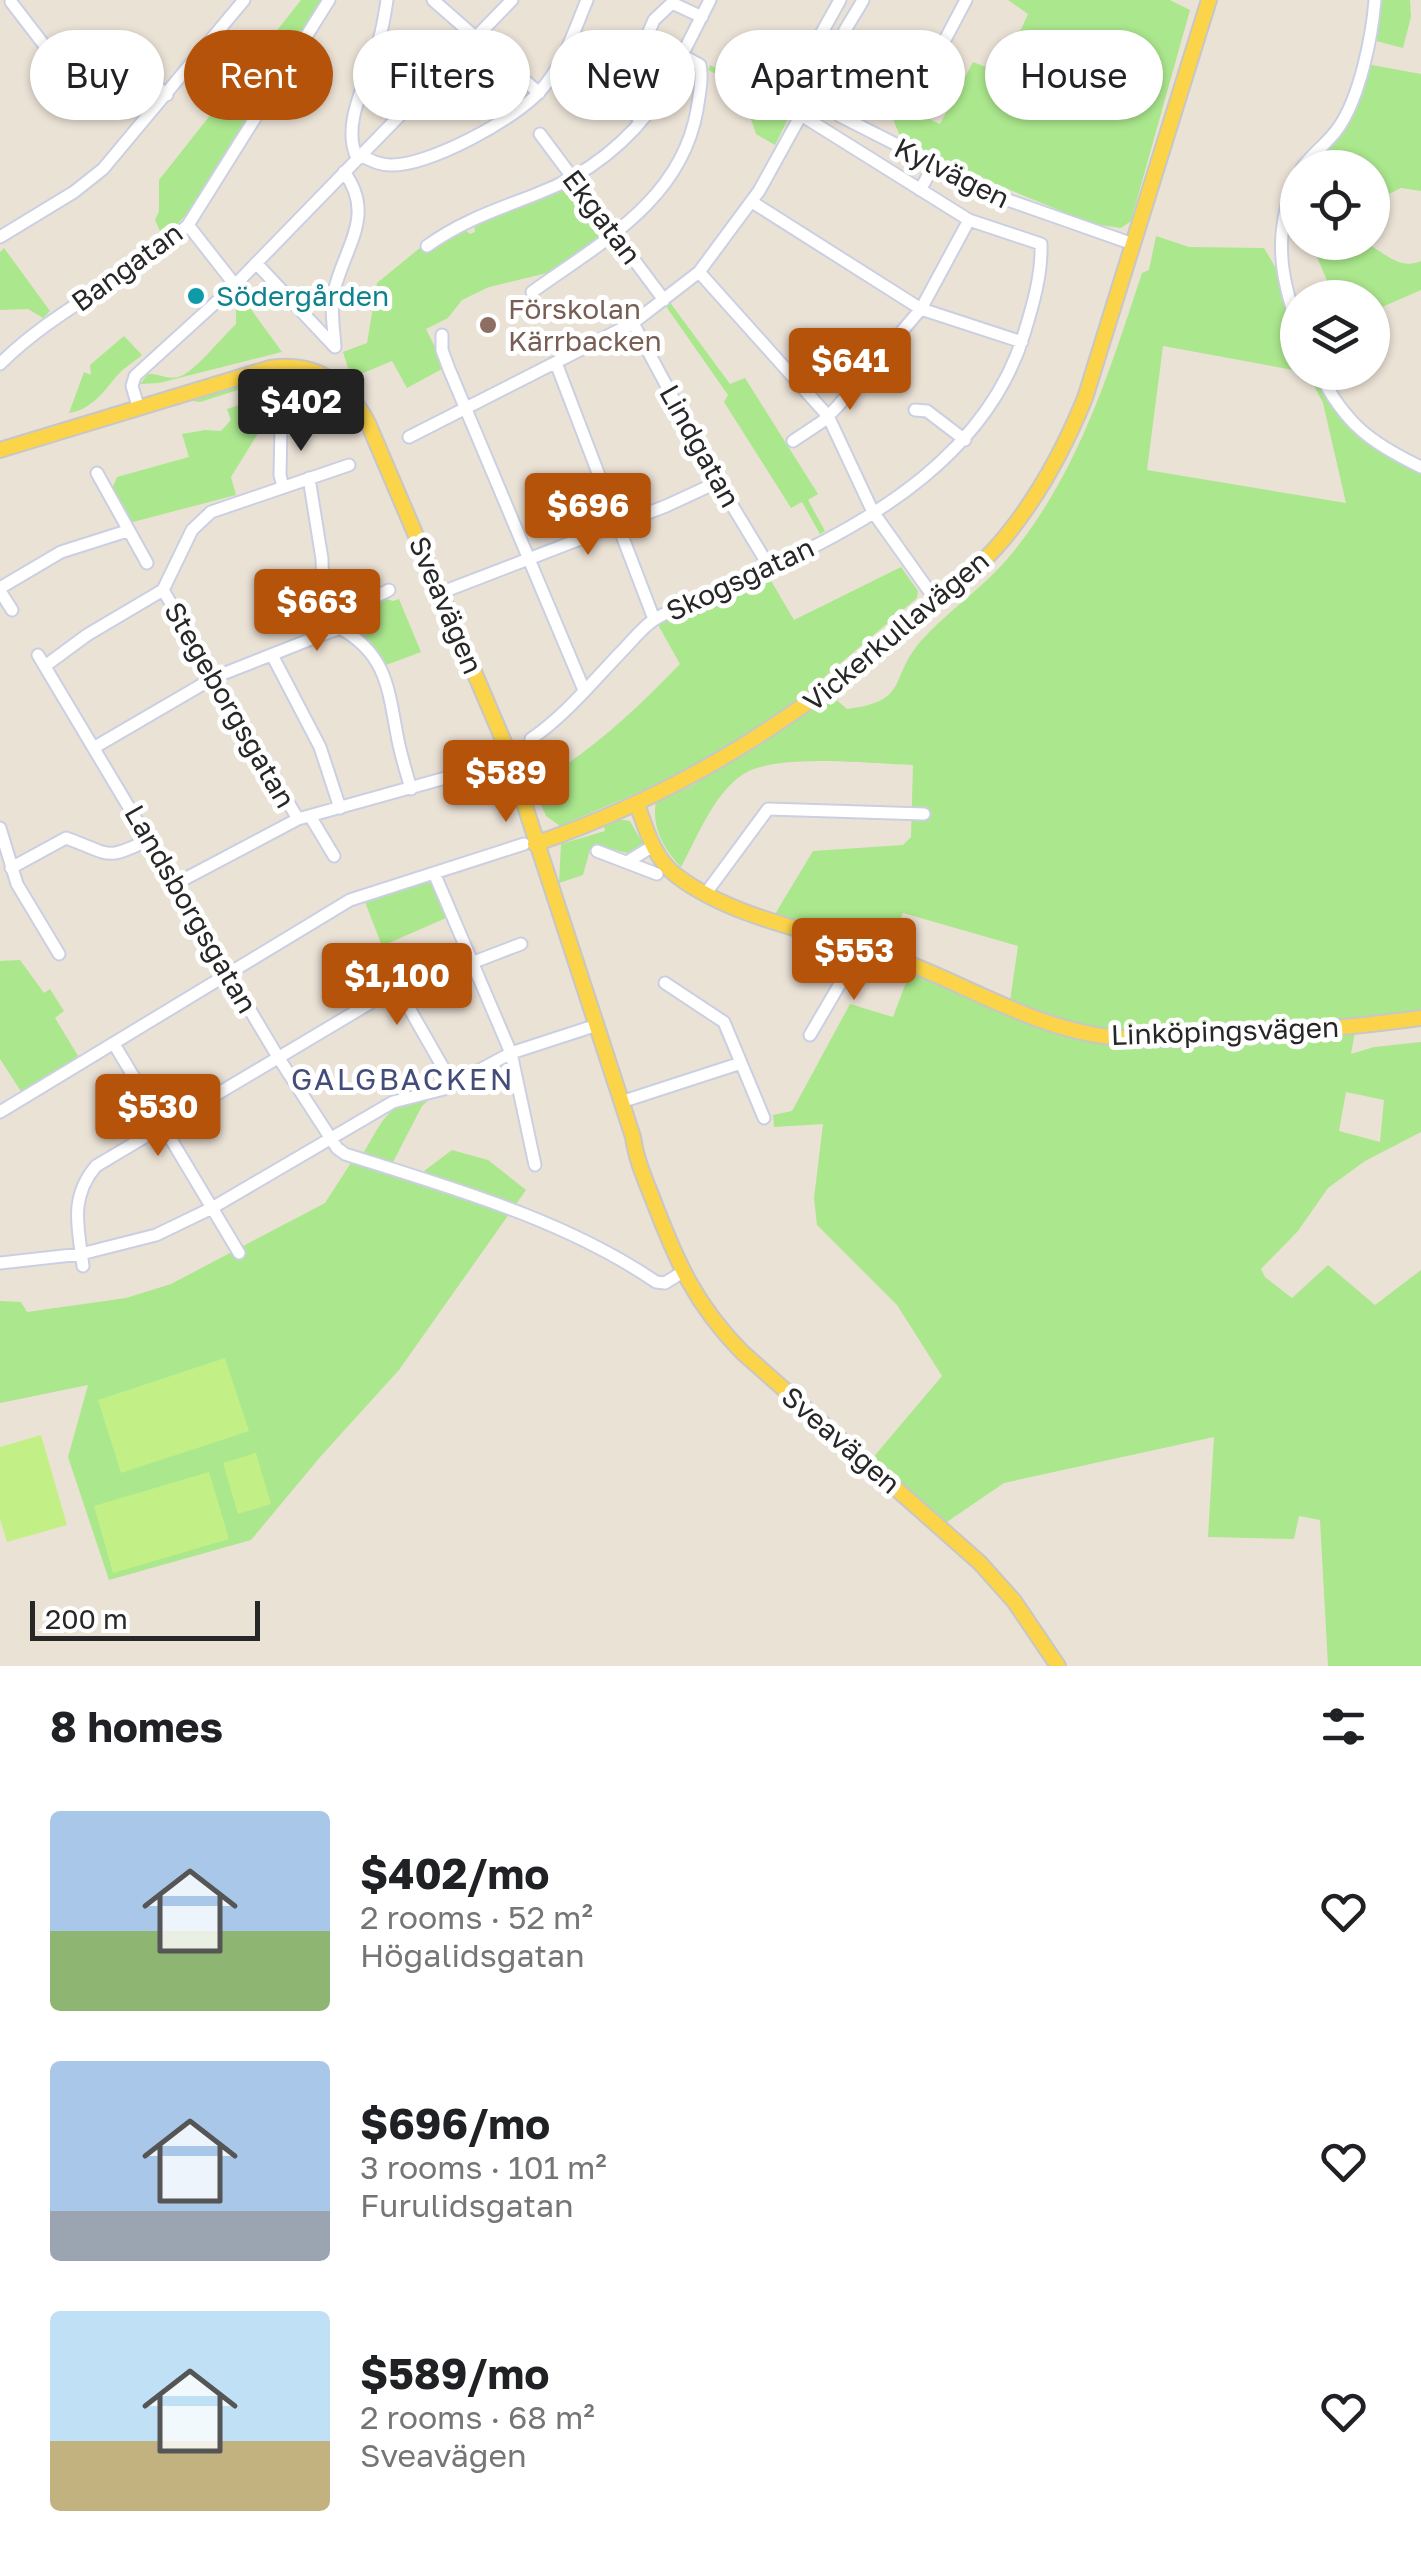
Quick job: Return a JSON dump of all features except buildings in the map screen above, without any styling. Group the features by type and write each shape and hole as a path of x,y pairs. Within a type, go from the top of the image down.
{"main road":[{"name":"Vickerkullavägen","path":"535,843 637,804 707,770 770,732 937,602 1004,538 1061,453 1085,398 1210,0"},
{"name":"Sveavägen","path":"0,450 249,376 300,374 326,384 346,400 379,452 510,760 523,782 535,843 622,1102 639,1167 682,1273 714,1322 742,1352 991,1574 1024,1613 1058,1666"},
{"name":"Linköpingsvägen","path":"637,804 653,846 672,872 706,892 788,927 908,963 1031,1017 1104,1036 1156,1039 1421,1018"}],"street":[{"path":"0,237 96,175 244,0"},
{"name":"Bangatan","path":"0,364 46,324 154,253 188,224 329,0"},
{"path":"388,0 380,40 354,121 352,145 359,156 392,166 442,151 492,127 539,93 550,79"},
{"path":"433,0 467,30"},
{"path":"482,30 512,0"},
{"path":"574,30 587,0"},
{"path":"532,292 615,232 658,195 686,149 695,120 702,69 682,54 710,0"},
{"path":"823,30 840,0"},
{"name":"Kylvägen","path":"863,0 826,71 831,104 840,116 1020,206 1133,244"},
{"path":"950,30 966,0"},
{"path":"1319,150 1344,117 1370,36 1375,0"},
{"path":"650,30 654,20 672,3 702,17"},
{"path":"8,4 30,30"},
{"path":"530,85 539,93"},
{"path":"410,437 633,323 699,272 752,202 801,115 969,220 921,309 828,416 793,440"},
{"path":"138,406 132,386 134,376 234,285 394,120"},
{"path":"428,246 466,220 573,178 607,154 641,120"},
{"name":"Ekgatan","path":"540,134 664,300"},
{"path":"920,190 934,165"},
{"path":"256,263 336,348 333,296 359,222 351,183 344,172"},
{"path":"752,202 921,309 1022,342"},
{"name":"Skogsgatan","path":"531,739 654,619 770,568 873,512 924,479 966,440 998,392 1022,342 1035,295 1041,244 969,220"},
{"path":"188,224 234,285"},
{"path":"699,272 828,416 873,512 937,602"},
{"name":"Lindgatan","path":"633,323 718,482 770,568"},
{"path":"442,335 442,350 584,690"},
{"path":"556,363 654,619"},
{"path":"1330,390 1364,436 1421,468"},
{"path":"915,410 927,411 966,440"},
{"path":"281,425 283,487"},
{"path":"162,590 192,530 211,512 350,465"},
{"path":"96,473 146,563"},
{"path":"309,478 322,559 324,634"},
{"path":"440,593 718,482"},
{"path":"12,610 0,592 62,552 128,530"},
{"name":"Landsborgsgatan","path":"162,590 42,660 328,1140"},
{"name":"Stegeborgsgatan","path":"162,590 304,818 334,856"},
{"path":"95,747 214,677 340,628 358,606 389,590"},
{"path":"340,628 364,644 381,668 391,696 410,789"},
{"path":"272,655 320,748 340,808"},
{"path":"176,883 304,818 510,760"},
{"path":"706,892 768,810 924,814"},
{"path":"0,828 11,868 25,898 59,954"},
{"path":"11,868 66,838 108,856 150,839"},
{"path":"0,1112 358,896 535,843"},
{"path":"627,862 653,846"},
{"path":"597,850 657,874"},
{"path":"434,873 510,1054 535,1165"},
{"path":"474,962 521,944"},
{"path":"810,1035 861,948"},
{"path":"380,951 453,1085"},
{"path":"665,983 720,1018 764,1118"},
{"path":"82,1260 76,1202 96,1166 397,987"},
{"path":"0,1263 82,1260 156,1235 212,1208 394,1102 453,1085 510,1054 597,1025"},
{"path":"114,1044 238,1253"},
{"path":"622,1102 742,1064"},
{"path":"328,1140 345,1154 499,1205 608,1251 656,1282 665,1283 682,1273"}],"green space":[{"path":"301,0 323,0 304,30 277,30"},
{"path":"1008,0 1170,0 1190,10 1163,107 1163,30 1021,30 1028,14"},
{"path":"1382,0 1410,0 1411,17 1403,48 1376,41"},
{"path":"973,62 985,67 985,120 1159,120 1131,221 1121,228 1093,224 998,185 913,145 899,134 893,120 932,120 940,124 942,120 965,120 965,77"},
{"path":"1361,63 1421,74 1421,191 1401,188 1390,194 1390,150 1315,150 1350,92"},
{"path":"206,120 247,120 201,195 163,238 155,220 159,211 159,180"},
{"path":"751,120 788,120 775,145 756,134"},
{"path":"573,183 611,229 551,272 489,287 462,300 448,318 426,329 444,365 442,369 407,388 392,361 356,376 348,368 343,352 367,343 377,283 421,247 428,253 463,228 470,234 475,232 474,225"},
{"path":"1156,236 1189,247 1264,248 1282,280 1280,368 1163,346 1147,470 1346,503 1323,403 1316,390 1329,390 1344,414 1421,468 1421,1012 1357,1021 1351,1054 1374,1047 1421,1042 1421,1132 1365,1161 1328,1188 1298,1231 1261,1269 1265,1277 1292,1298 1328,1265 1375,1305 1421,1270 1421,1666 1328,1666 1320,1520 1299,1516 1294,1539 1208,1537 1214,1437 1004,1483 941,1526 871,1460 942,1376 897,1305 817,1225 814,1198 823,1124 774,1127 773,1115 792,1111 850,1004 893,1017 914,961 1004,1012 1062,1020 1010,1001 1018,946 903,913 889,951 772,919 813,851 903,845 911,837 913,765 800,761 757,768 742,775 722,794 681,867 664,845 655,820 656,802 693,785 832,696 847,709 889,694 920,642 1009,557 1054,492 1089,421 1142,273 1149,270","holes":["1346,1092 1384,1100 1380,1142 1339,1131"]},
{"path":"4,248 50,311 43,318 28,309 0,310 0,252"},
{"path":"1390,257 1412,264 1421,261 1421,290 1390,304 1390,280 1327,280 1318,260"},
{"path":"237,290 282,352 159,383 140,384 148,374 181,376 202,360 236,324 233,295"},
{"path":"669,301 730,384 745,378 818,494 808,500 825,531 820,534 802,502 791,508 724,402 728,395 665,305"},
{"path":"124,336 142,355 95,400 69,413 84,372 91,375 90,365"},
{"path":"281,378 319,388 347,416 313,400 299,401 272,427 263,425 231,477 236,495 129,523 111,491 117,477 189,457 182,434 221,431 231,420 227,409 242,404 238,390 192,401 253,382"},
{"path":"901,567 918,591 917,598 781,714 686,772 560,826 546,816 532,785 592,746 680,664 657,623 764,577 770,579 794,620"},
{"path":"384,598 399,599 421,652 386,665 371,642 353,628 352,615"},
{"path":"618,819 630,821 643,844 627,853 595,845 583,875 559,883 561,844 605,831 604,827"},
{"path":"432,880 446,918 382,946 365,902"},
{"path":"20,960 44,993 50,989 64,1011 55,1018 80,1059 22,1093 0,1059 0,961"},
{"path":"430,1099 422,1106 390,1168 420,1174 452,1150 488,1160 526,1190 399,1370 251,1540 109,1580 68,1457 88,1385 0,1403 0,1301 21,1302 27,1312 126,1298 171,1284 325,1203 387,1116 403,1105"},
{"path":"225,1358 249,1431 121,1473 98,1400"},
{"path":"41,1435 67,1525 7,1542 0,1519 0,1447"},
{"path":"256,1453 271,1504 238,1514 223,1463"},
{"path":"209,1472 229,1539 113,1573 94,1506"}],"place":[{"name":"Södergården","path":"196,296"},
{"name":"Förskolan Kärrbacken","path":"488,325"}],"district":[{"name":"GALGBACKEN","path":"403,1080"}]}
